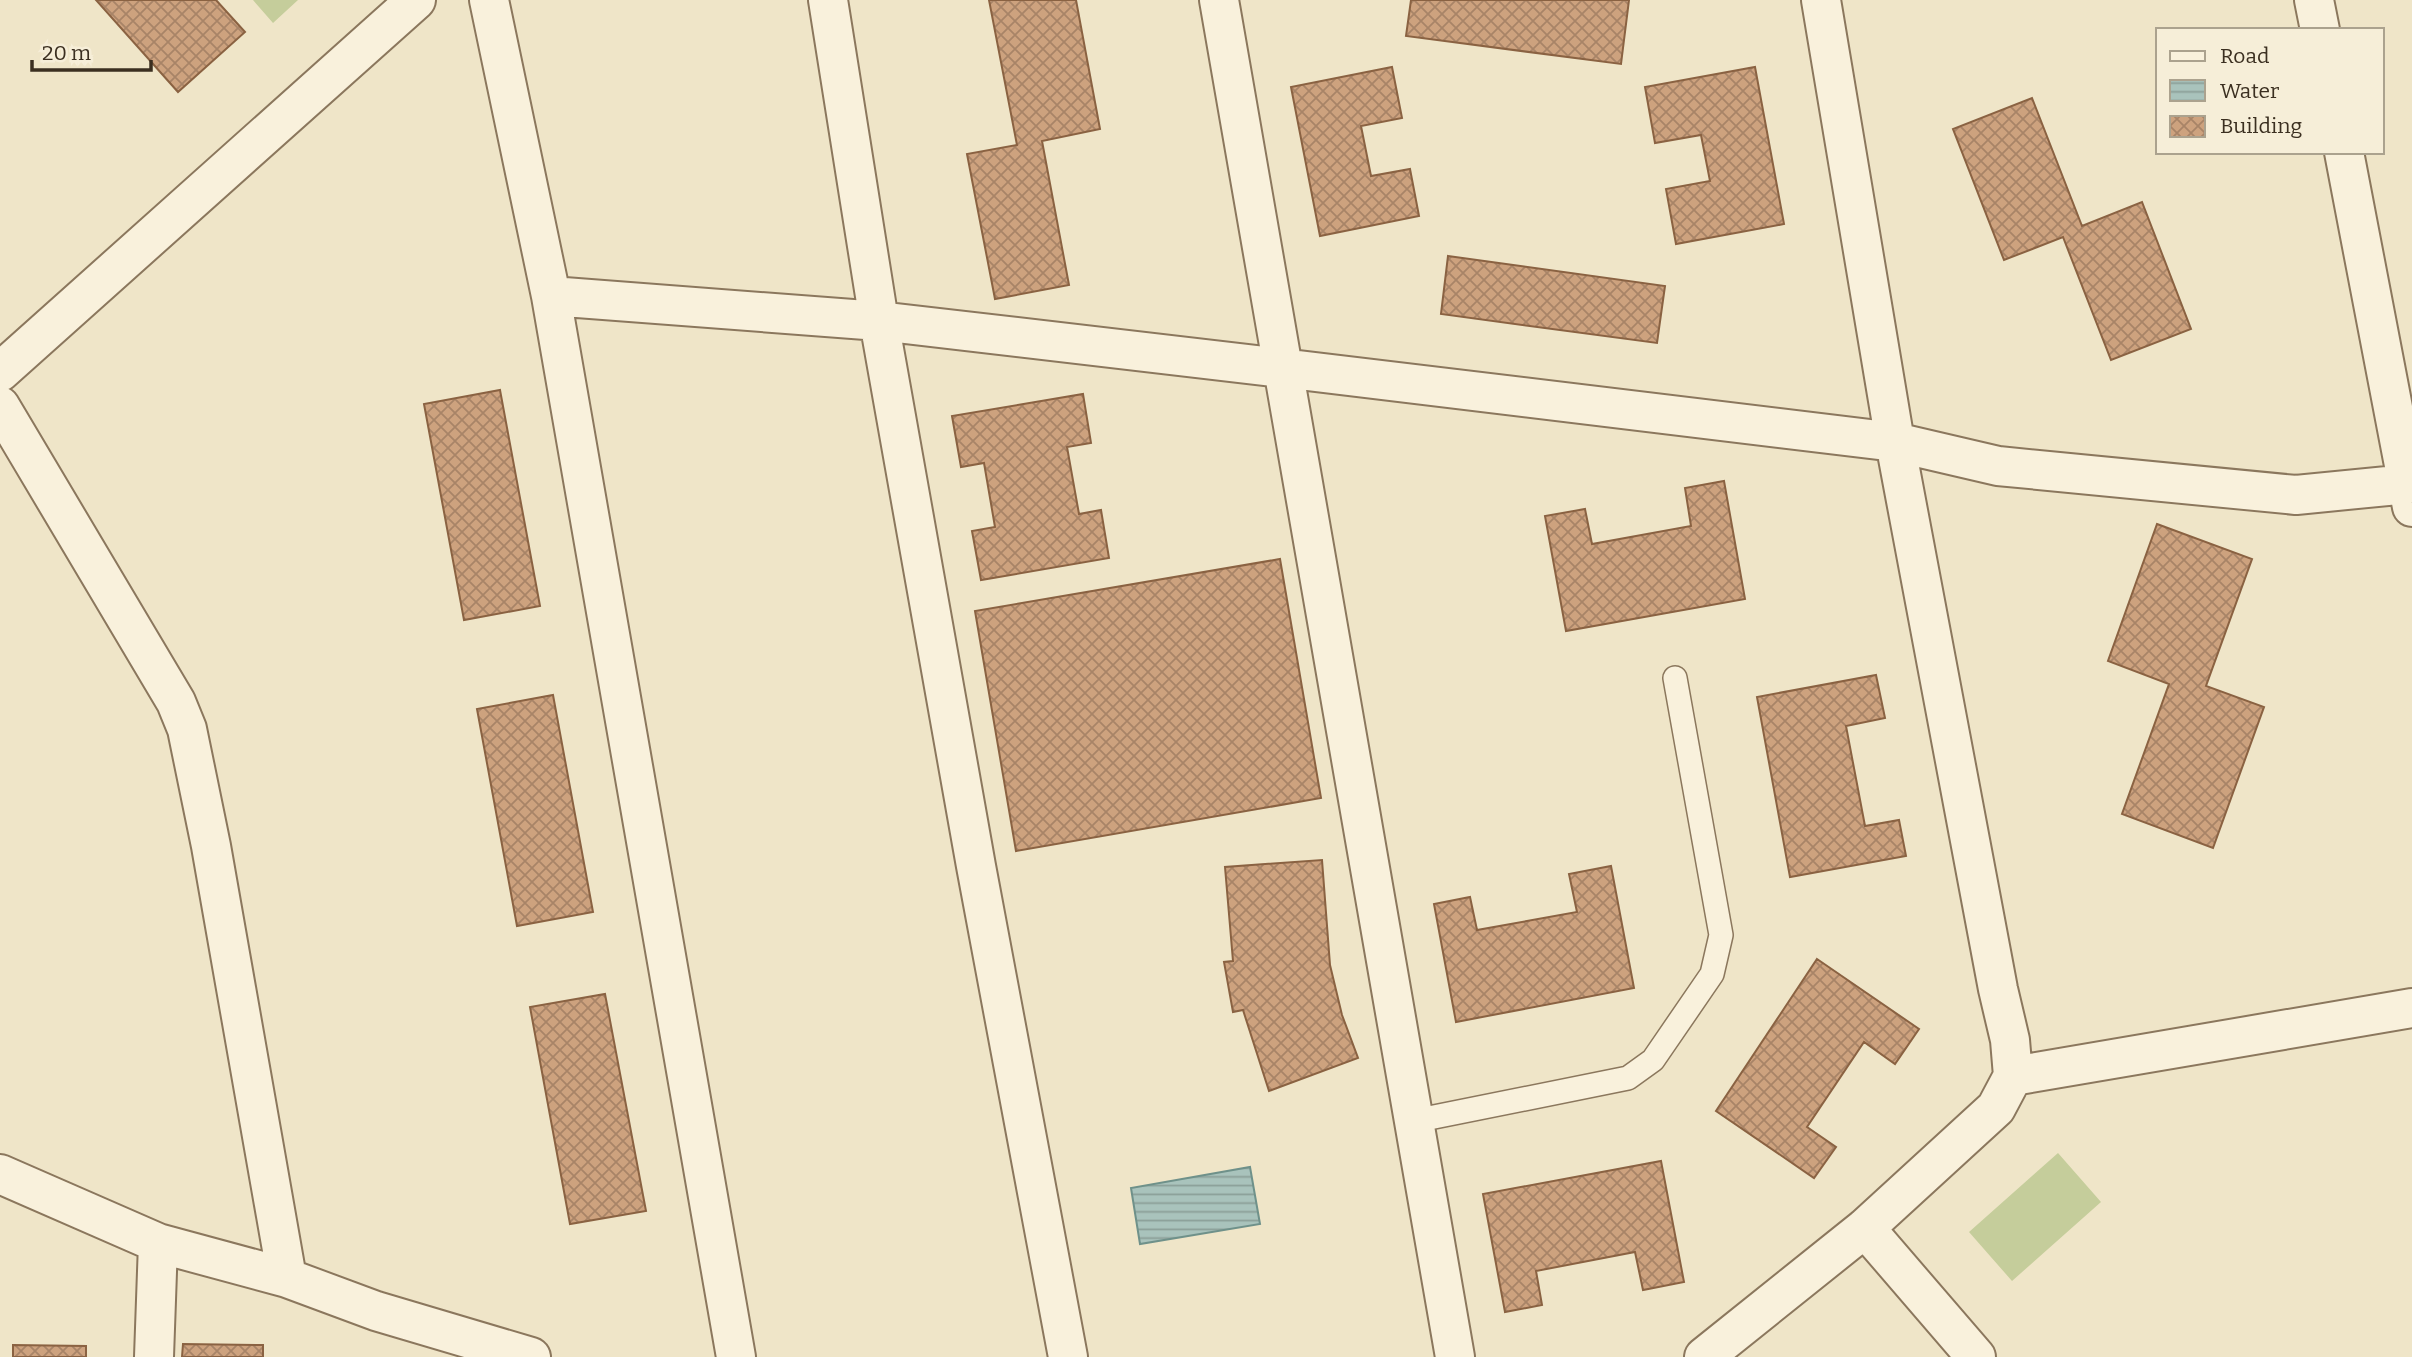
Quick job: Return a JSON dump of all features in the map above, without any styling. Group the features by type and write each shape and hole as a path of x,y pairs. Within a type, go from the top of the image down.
{"street":[{"path":"0,372 416,0"},
{"path":"489,0 551,296 736,1357"},
{"path":"828,0 879,321 976,866 1068,1357"},
{"path":"1219,0 1455,1357"},
{"path":"1704,1357 1865,1228 1996,1108 2013,1076 2010,1040 1998,989 1895,442 1821,0"},
{"path":"2314,0 2320,28"},
{"path":"551,296 879,321 1282,368 1895,442 1998,466 2296,495 2411,491 2344,154"},
{"path":"0,406 176,702 187,729 211,846 287,1278"},
{"path":"2013,1076 2412,1008"},
{"path":"0,1174 158,1243 287,1278 376,1311 531,1357"},
{"path":"1865,1228 1976,1357"},
{"path":"153,1357 158,1243"}],"lane":[{"path":"1414,1121 1628,1078 1653,1060 1712,974 1721,935 1675,678"}],"green space":[{"path":"253,0 298,0 273,23"},
{"path":"2058,1153 2101,1202 2012,1281 1969,1232"}],"water":[{"path":"1250,1167 1260,1224 1140,1244 1131,1188"}],"building":[{"path":"96,0 216,0 245,32 178,92"},
{"path":"989,0 1076,0 1100,129 1042,141 1069,285 995,299 967,154 1017,145"},
{"path":"1411,0 1629,0 1621,64 1406,36"},
{"path":"1392,67 1402,118 1361,126 1371,176 1410,169 1419,216 1320,236 1291,87"},
{"path":"1755,67 1784,224 1676,244 1666,189 1710,181 1701,135 1655,143 1645,87"},
{"path":"2032,98 2082,226 2142,202 2191,329 2111,360 2063,237 2004,260 1953,129"},
{"path":"1448,256 1665,286 1657,343 1441,314"},
{"path":"500,390 540,606 464,620 424,404"},
{"path":"1083,394 1091,443 1067,447 1079,514 1101,510 1109,558 981,580 972,531 995,527 984,463 961,467 952,416"},
{"path":"1724,481 1745,599 1566,631 1545,516 1585,509 1592,544 1691,526 1685,488"},
{"path":"2157,524 2252,559 2206,686 2264,707 2213,848 2122,814 2169,684 2108,661"},
{"path":"1280,559 1321,798 1016,851 975,611"},
{"path":"1876,675 1885,718 1846,726 1865,826 1899,820 1906,856 1790,877 1757,697"},
{"path":"553,695 593,912 517,926 477,709"},
{"path":"1322,860 1330,965 1342,1015 1358,1058 1269,1091 1243,1010 1233,1012 1224,962 1233,961 1225,867"},
{"path":"1611,866 1634,988 1456,1022 1434,904 1470,897 1477,930 1577,912 1569,874"},
{"path":"1817,959 1919,1029 1895,1064 1864,1042 1807,1127 1836,1147 1814,1178 1716,1111"},
{"path":"605,994 646,1211 570,1224 530,1007"},
{"path":"1661,1161 1684,1282 1643,1290 1635,1252 1536,1271 1542,1305 1505,1312 1483,1194"},
{"path":"183,1344 263,1345 263,1357 182,1357"},
{"path":"13,1345 86,1346 86,1357 13,1357"}]}
